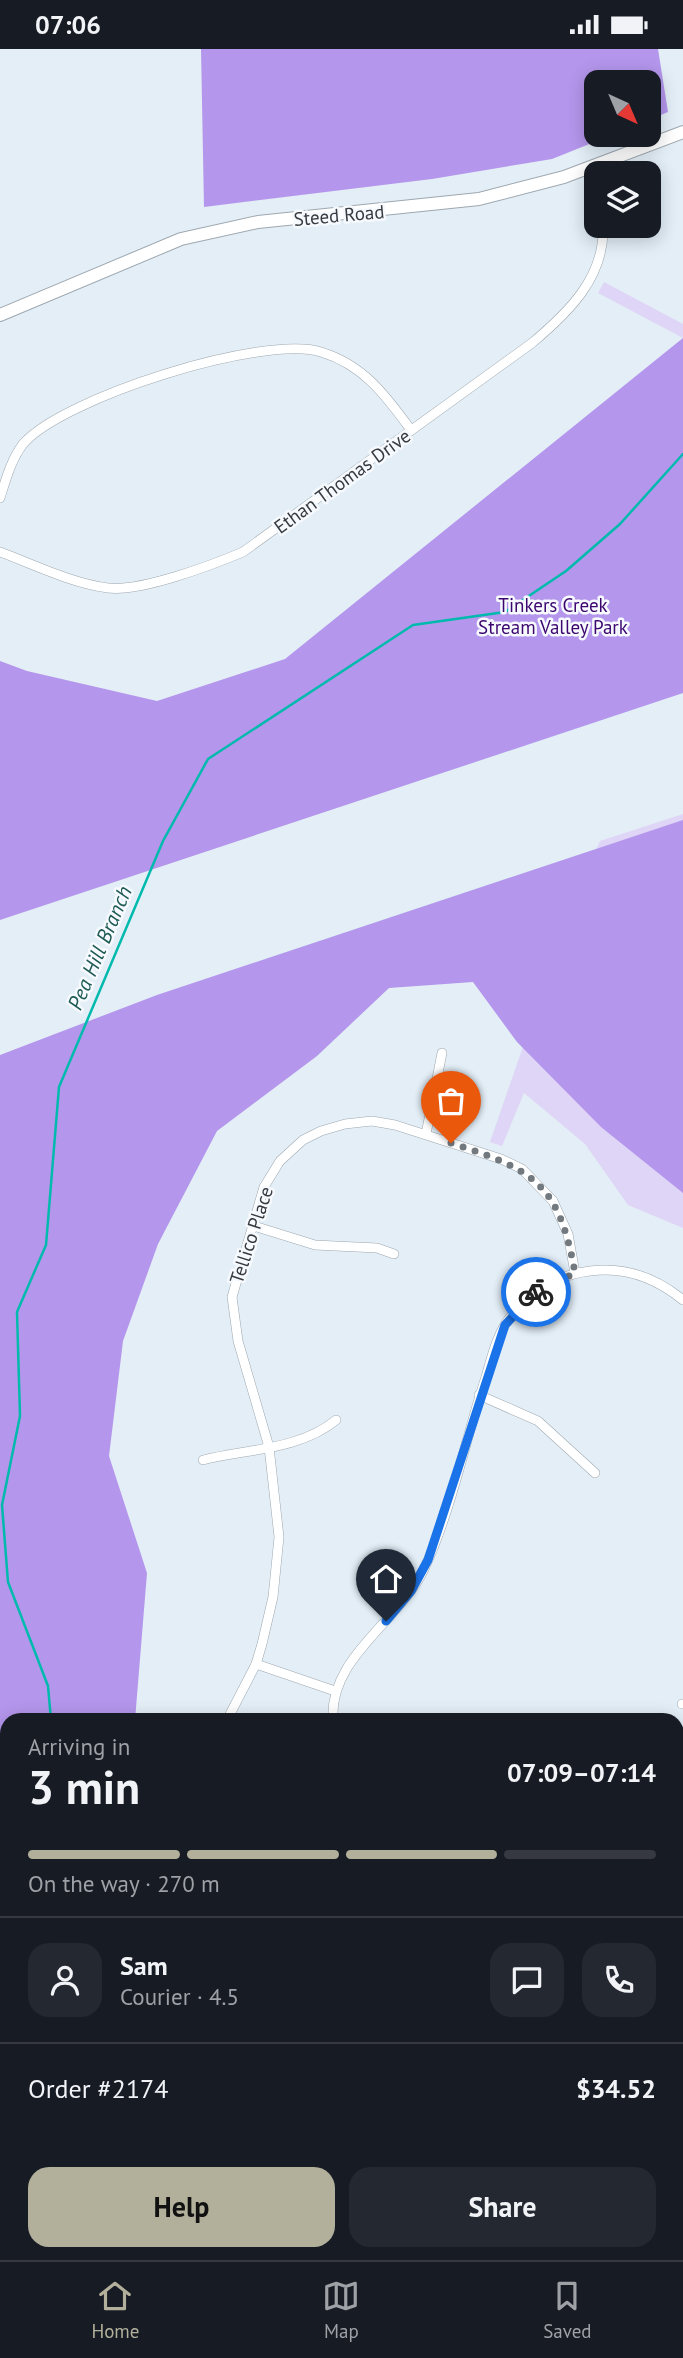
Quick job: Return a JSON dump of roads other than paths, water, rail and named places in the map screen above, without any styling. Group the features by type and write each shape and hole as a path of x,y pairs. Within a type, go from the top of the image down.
{"street":[{"name":"Steed Road","path":"607,161 683,132"},
{"name":"Steed Road","path":"0,315 129,259 209,232 271,221 479,199 542,184 584,170"},
{"name":"Ethan Thomas Drive","path":"0,552 81,582 110,588 132,587 220,562 254,545 565,315 583,293 594,272 602,238"},
{"path":"0,498 10,466 23,445 44,426 64,414 130,386 203,364 257,352 289,348 318,351 342,359 362,371 379,387 411,431"},
{"path":"426,1134 442,1053"},
{"name":"Tellico Place","path":"231,1713 256,1664 270,1616 278,1555 279,1516 269,1447 232,1308 233,1288 271,1173 291,1151 313,1134 345,1124 372,1121 426,1134 502,1159 533,1178 553,1201 568,1234 575,1273"},
{"path":"254,1226 315,1245 377,1248 394,1254"},
{"path":"333,1713 335,1691 347,1667 396,1611 422,1573 447,1506 480,1395 505,1325 513,1314 544,1287 575,1273 607,1269 637,1273 662,1285 683,1300"},
{"path":"480,1395 538,1421 595,1473"},
{"path":"203,1459 269,1447 310,1436 336,1420"},
{"path":"256,1664 335,1691"}],"waterway":[{"name":"Pea Hill Branch","path":"50,1713 48,1686 8,1582 2,1505 20,1416 17,1312 46,1245 59,1087 163,841 208,759 413,625 505,612 566,571 620,524 683,454"}],"park label":[{"name":"Tinkers Creek Stream Valley Park","path":"553,616"}]}
